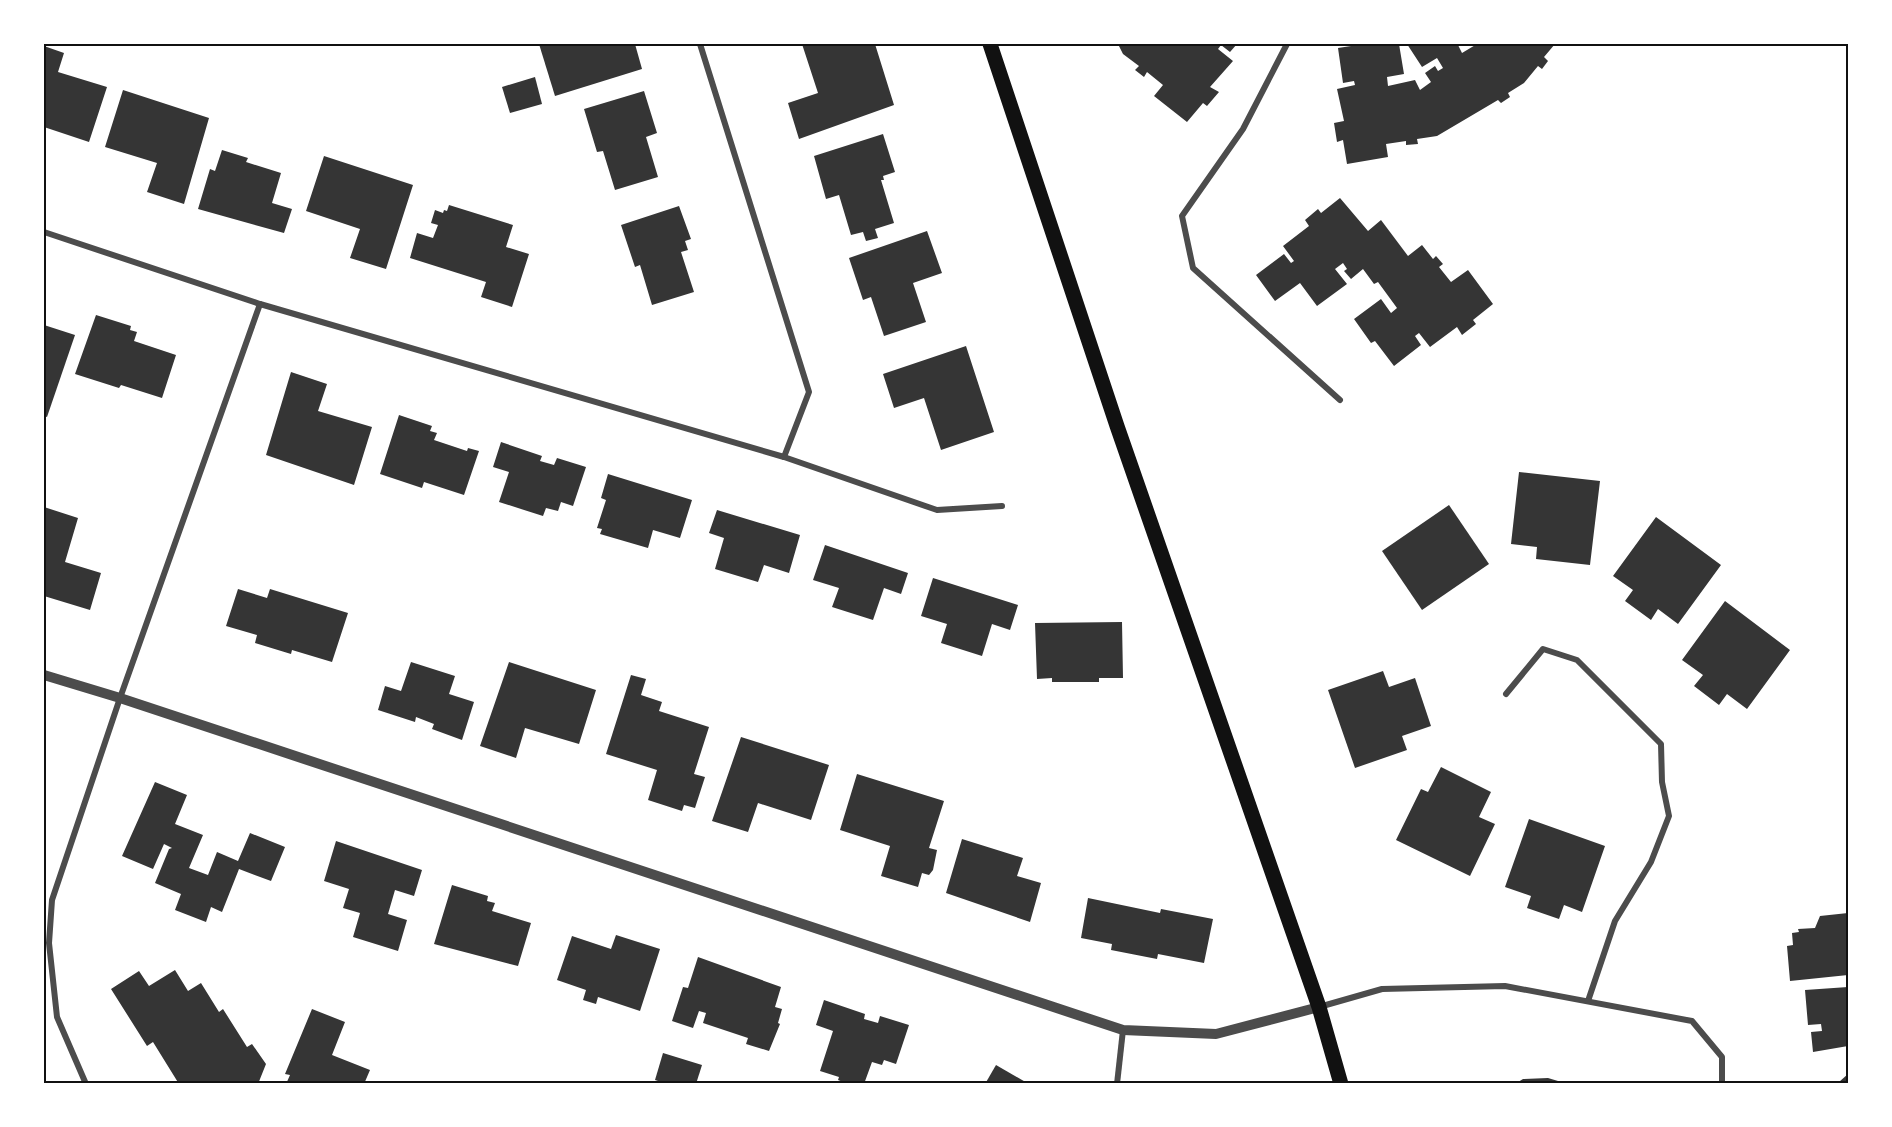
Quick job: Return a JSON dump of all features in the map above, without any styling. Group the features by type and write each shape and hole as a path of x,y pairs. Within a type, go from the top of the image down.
{"main road":[{"path":"990,44 1117,426 1319,1007 1341,1083"}],"street":[{"path":"700,44 809,392 784,457"},
{"path":"1287,44 1243,129 1182,216 1193,268 1340,400"},
{"path":"44,232 260,304 784,457 937,510 1002,506"},
{"path":"86,1083 57,1017 49,943 52,900 120,698 260,304"},
{"path":"1506,694 1543,649 1560,654 1577,660 1661,744 1662,782 1669,816 1651,862 1615,921 1588,1002"},
{"path":"44,675 120,698 1123,1030 1216,1034 1382,989 1505,986 1692,1021 1722,1057 1722,1083"},
{"path":"1117,1083 1123,1030"}],"building":[{"path":"539,44 635,44 642,69 555,96"},
{"path":"802,44 875,44 894,105 799,139 788,103 818,93"},
{"path":"1118,44 1237,44 1230,52 1221,45 1218,49 1233,61 1210,87 1219,92 1207,106 1203,103 1187,122 1154,96 1163,85 1147,72 1144,77 1135,70 1139,66 1123,54"},
{"path":"1364,44 1399,44 1404,74 1387,77 1388,86 1415,80 1420,90 1431,82 1425,73 1435,66 1438,71 1443,68 1437,58 1422,67 1407,44 1461,44 1458,45 1462,53 1477,44 1555,44 1544,57 1548,61 1542,69 1538,66 1524,83 1508,93 1510,97 1501,103 1498,100 1437,136 1417,139 1418,144 1406,145 1406,141 1386,144 1388,157 1347,164 1343,140 1337,142 1334,123 1344,121 1337,89 1355,85 1354,81 1343,83 1338,48"},
{"path":"44,46 64,53 58,72 107,87 89,142 44,127"},
{"path":"535,77 542,104 510,113 502,87"},
{"path":"123,90 209,118 184,204 147,192 157,163 105,147"},
{"path":"644,91 657,133 646,137 658,177 615,190 603,151 597,152 584,109"},
{"path":"883,134 895,172 883,176 884,180 881,180 894,223 875,229 878,238 866,241 863,232 851,235 839,195 826,199 814,156"},
{"path":"222,150 248,158 246,162 281,173 272,203 292,209 284,233 198,209 210,169 215,171"},
{"path":"324,156 413,185 386,269 350,258 360,229 306,211"},
{"path":"1340,198 1368,231 1381,220 1408,256 1422,245 1433,259 1436,256 1443,264 1439,267 1451,282 1468,270 1493,304 1473,320 1476,324 1462,335 1457,327 1430,347 1419,333 1415,336 1421,345 1394,366 1375,341 1371,343 1354,319 1381,299 1391,313 1397,308 1378,282 1374,284 1363,269 1351,279 1344,271 1347,269 1343,263 1335,269 1347,284 1317,306 1300,283 1275,301 1256,275 1284,254 1291,263 1294,261 1283,246 1309,226 1305,220 1318,209 1321,213"},
{"path":"449,205 513,225 506,247 529,254 512,307 481,297 486,282 410,258 417,233 433,238 438,225 431,223 435,210 443,213 444,210 447,211"},
{"path":"679,206 691,239 685,241 688,250 681,252 694,292 652,305 640,265 635,267 621,225"},
{"path":"927,231 942,273 913,283 926,322 884,336 871,297 863,300 849,258"},
{"path":"96,315 131,326 130,330 137,332 134,341 176,355 162,398 75,374"},
{"path":"44,325 75,335 47,417 44,416"},
{"path":"966,346 994,432 941,450 924,398 894,408 883,374"},
{"path":"291,372 327,384 318,411 372,427 354,485 266,455"},
{"path":"399,415 432,426 430,431 437,433 434,440 467,451 468,448 479,451 464,495 424,482 422,488 380,474"},
{"path":"501,442 542,456 540,461 554,465 557,458 586,467 573,506 561,502 558,511 546,508 543,516 499,502 509,472 493,467"},
{"path":"1519,472 1600,481 1590,565 1536,559 1537,547 1511,544"},
{"path":"608,474 692,500 680,538 653,530 648,548 600,534 602,529 597,528 606,500 601,498"},
{"path":"1449,505 1489,564 1422,610 1382,551"},
{"path":"44,507 78,518 65,562 101,573 90,610 44,596"},
{"path":"717,510 800,535 789,573 764,565 758,582 715,569 724,538 709,533"},
{"path":"1656,517 1721,565 1678,624 1658,609 1651,620 1625,601 1633,590 1613,576"},
{"path":"825,545 908,573 901,594 884,588 873,620 832,607 839,588 813,580"},
{"path":"933,578 1018,605 1010,630 992,624 982,656 941,643 947,624 921,616"},
{"path":"238,589 267,598 270,589 348,613 332,662 292,650 291,654 255,643 257,635 226,626"},
{"path":"1725,601 1790,650 1747,709 1727,694 1719,705 1694,686 1703,675 1682,660"},
{"path":"1122,622 1123,678 1099,678 1099,682 1052,682 1052,678 1037,679 1035,623"},
{"path":"411,662 455,676 449,694 474,702 462,740 432,729 434,724 416,717 415,722 378,710 385,686 401,691"},
{"path":"509,662 596,690 579,744 525,728 516,758 480,746"},
{"path":"1383,671 1389,687 1415,678 1431,726 1402,736 1407,750 1355,768 1328,690"},
{"path":"631,675 646,679 641,695 662,702 659,711 709,727 694,774 705,777 695,808 684,805 682,811 648,800 657,770 606,754"},
{"path":"741,737 829,765 811,820 758,803 748,832 712,821"},
{"path":"1441,767 1491,792 1479,817 1495,824 1470,876 1396,840 1421,789 1428,792"},
{"path":"857,774 944,801 929,848 937,850 933,870 929,875 922,873 918,887 881,876 890,846 840,830"},
{"path":"155,782 187,795 175,824 203,835 189,868 208,875 217,852 238,861 250,833 285,847 271,881 239,869 222,912 211,907 206,922 175,910 181,894 155,883 169,849 172,848 164,844 153,869 122,856"},
{"path":"1529,819 1605,846 1582,912 1564,905 1559,919 1527,908 1531,896 1505,887"},
{"path":"962,839 1023,858 1017,876 1041,883 1030,922 946,893"},
{"path":"336,841 422,870 414,896 395,890 388,914 407,920 398,951 353,937 360,913 343,908 349,889 324,881"},
{"path":"452,885 488,896 487,901 495,903 492,911 531,923 518,966 434,944"},
{"path":"1088,898 1160,913 1161,909 1213,919 1204,963 1158,954 1157,959 1111,950 1112,944 1081,938"},
{"path":"1848,913 1848,975 1790,981 1787,946 1793,945 1792,933 1799,932 1798,929 1815,928 1820,916"},
{"path":"616,935 660,949 640,1011 598,997 596,1004 583,1000 586,990 557,980 572,936 611,949"},
{"path":"698,957 781,987 775,1007 782,1009 778,1023 780,1024 769,1051 746,1044 748,1038 703,1023 706,1013 699,1011 693,1028 672,1021 683,987 688,988"},
{"path":"175,970 188,991 201,983 219,1012 223,1009 247,1047 252,1044 266,1064 258,1084 179,1084 153,1042 147,1046 111,989 139,971 149,986"},
{"path":"1848,987 1848,1046 1813,1052 1811,1032 1822,1031 1821,1024 1808,1025 1805,990"},
{"path":"824,1000 865,1014 864,1019 878,1023 880,1016 909,1025 896,1064 884,1060 882,1065 872,1062 864,1084 848,1084 838,1080 839,1077 820,1071 833,1031 816,1025"},
{"path":"312,1009 345,1022 332,1055 370,1070 364,1084 286,1084 290,1075 285,1074"},
{"path":"663,1053 702,1065 696,1084 667,1084 655,1080"},
{"path":"996,1065 1029,1084 985,1084"},
{"path":"1848,1074 1848,1084 1838,1084 1839,1082"},
{"path":"1548,1078 1568,1084 1515,1084 1523,1079"}]}
